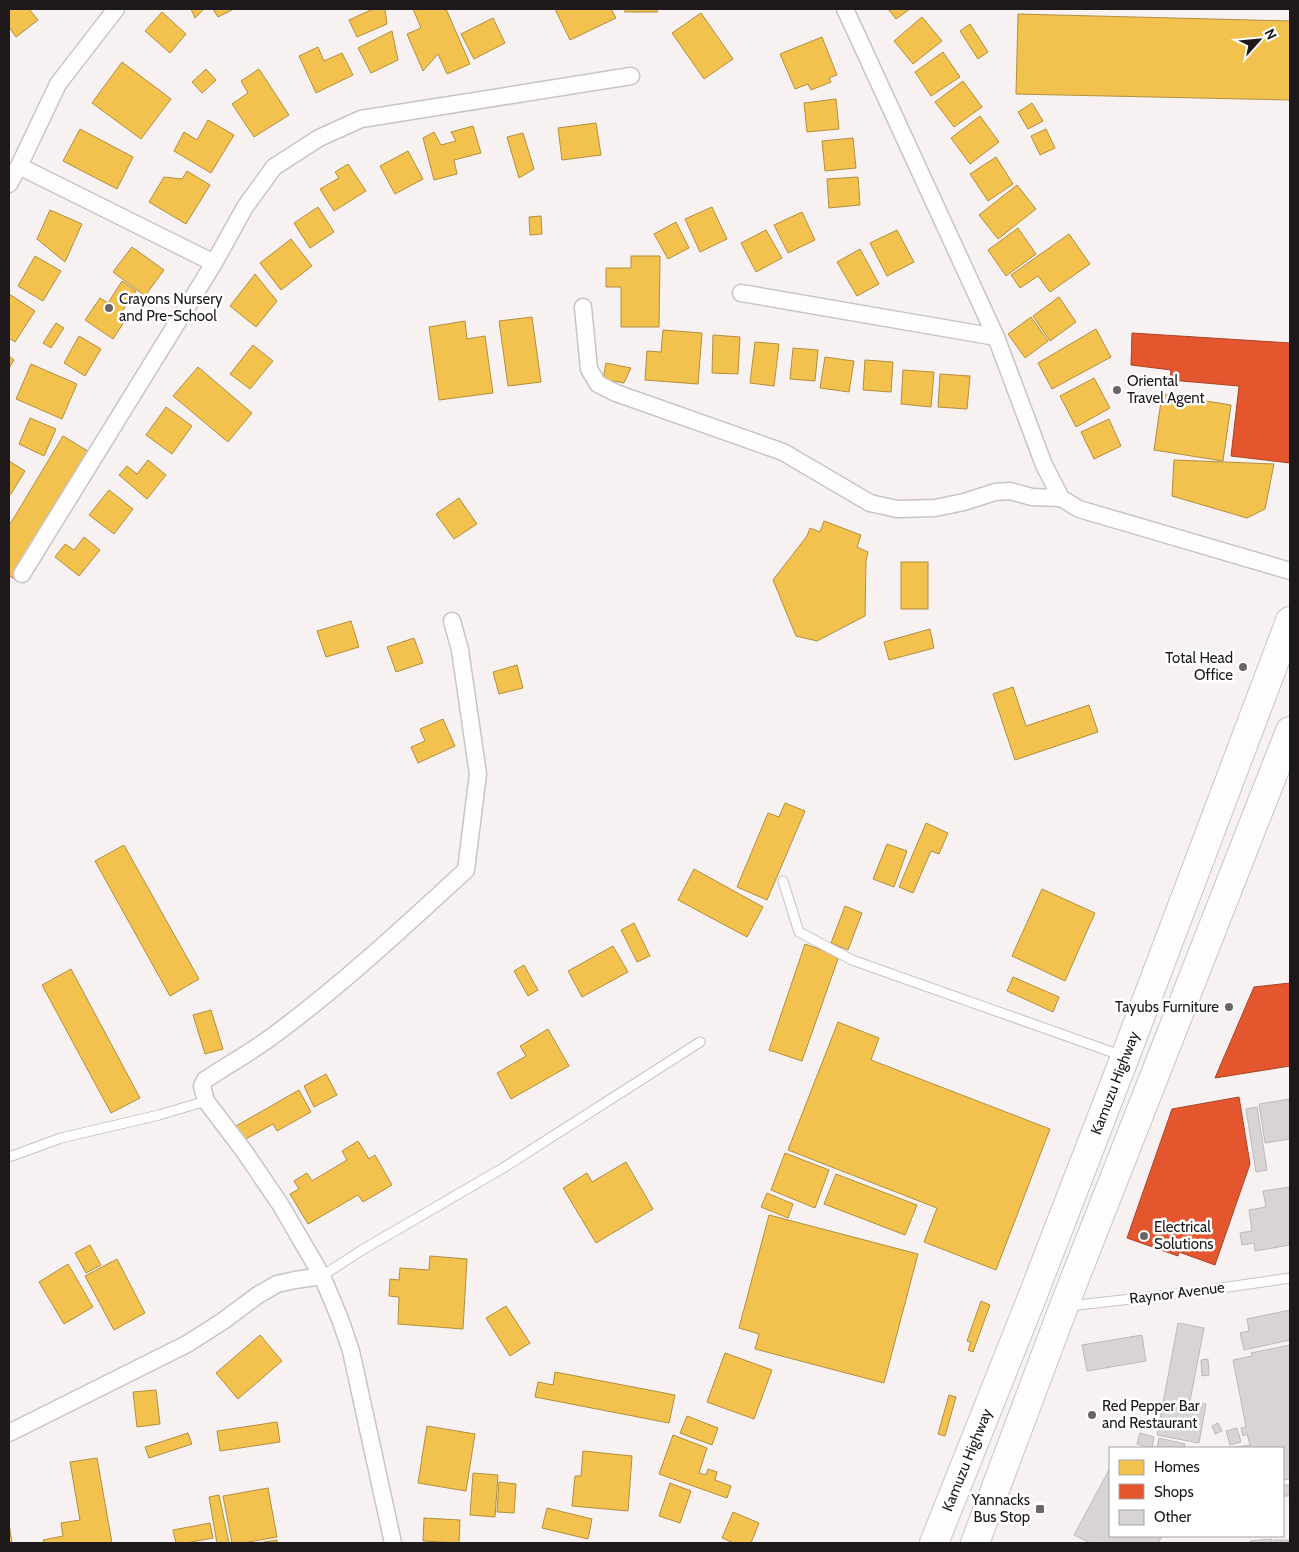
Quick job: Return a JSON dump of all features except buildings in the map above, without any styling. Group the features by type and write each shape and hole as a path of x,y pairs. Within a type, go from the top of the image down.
{"highway":[{"name":"Kamuzu Highway","path":"934,1543 1125,1057 1290,621"},
{"path":"975,1543 1064,1306 1290,731"}],"street":[{"path":"9,184 58,84 116,9"},
{"path":"845,9 996,337 1044,465 1062,498 1079,509 1290,571"},
{"path":"22,574 214,263 244,207 274,167 319,138 361,120 631,76"},
{"path":"19,166 214,263"},
{"path":"741,293 996,337"},
{"path":"583,307 589,369 598,384 616,393 783,452 870,503 897,509 935,508 964,502 994,492 1010,492 1032,497 1062,498"},
{"path":"393,1543 351,1351 322,1276 280,1204 244,1151 206,1101 202,1086 205,1080 285,1027 370,958 466,870 478,774 460,650 452,621"},
{"path":"9,1433 187,1344 223,1322 258,1295 277,1284 322,1276"}],"lane":[{"path":"782,881 799,932 852,960 1125,1057"},
{"path":"322,1276 362,1250 503,1168 700,1042"},
{"path":"9,1157 61,1138 159,1115 206,1101"},
{"name":"Raynor Avenue","path":"1064,1306 1193,1292 1290,1278"}],"place":[{"name":"Crayons Nursery and Pre-School","path":"109,308"},
{"name":"Oriental Travel Agent","path":"1117,390"},
{"name":"Total Head Office","path":"1243,667"},
{"name":"Tayubs Furniture","path":"1229,1007"},
{"name":"Electrical Solutions","path":"1144,1236"},
{"name":"Red Pepper Bar and Restaurant","path":"1092,1415"},
{"name":"Yannacks Bus Stop","path":"1040,1509"}]}
